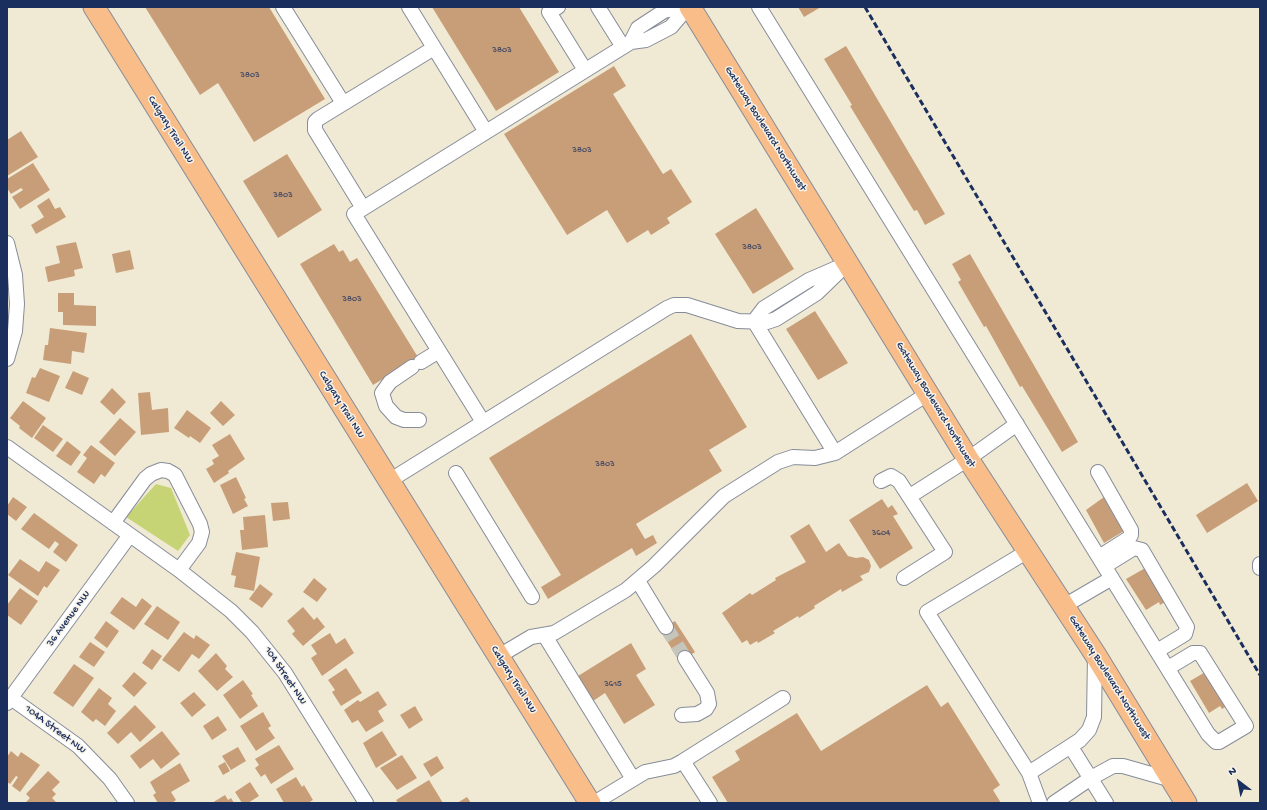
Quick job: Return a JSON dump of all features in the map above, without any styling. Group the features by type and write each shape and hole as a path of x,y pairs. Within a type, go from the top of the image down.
{"highway":[{"name":"Calgary Trail NW","path":"94,7 590,803"},
{"name":"Gateway Boulevard Northwest","path":"689,7 929,393 968,459 1095,654 1172,780 1188,802"}],"street":[{"path":"283,7 343,103"},
{"path":"409,7 486,132"},
{"path":"558,7 549,12 585,70"},
{"path":"598,7 627,44"},
{"path":"627,44 638,28 664,12 683,7"},
{"path":"483,422 354,214 627,44 646,40 671,27 689,7"},
{"path":"759,7 1018,424 1208,734 1216,742 1220,742 1246,726 1200,653 1193,653 1168,668"},
{"path":"363,208 314,130 315,122 343,103 434,48"},
{"path":"7,243 15,275 17,316 12,346 7,358"},
{"path":"754,321 764,308 808,280 848,264"},
{"path":"389,481 674,305 687,305 738,321 754,321"},
{"path":"754,321 834,453"},
{"path":"419,420 404,420 396,417 390,412 383,399 382,393 390,382 439,351"},
{"path":"499,656 530,637 545,636 554,633 638,581 715,504 732,490 784,459 793,457 815,458 834,453 929,393"},
{"path":"910,496 968,459 1018,424"},
{"name":"104 Street NW","path":"7,447 179,570 231,611 270,652 285,673 366,803"},
{"path":"113,523 145,479 151,474 161,470 168,471 175,475 200,524 202,532 199,543 179,570"},
{"path":"1064,606 1105,567 1131,535 1132,530 1098,472"},
{"path":"456,473 532,597"},
{"path":"881,481 891,476 896,478 910,496 945,552 904,578"},
{"name":"36 Avenue NW","path":"9,700 130,535"},
{"path":"1105,567 1134,548 1142,550 1146,556 1187,627 1186,634 1157,651"},
{"path":"1028,551 927,612 1029,773 1040,803"},
{"path":"638,581 666,626"},
{"path":"545,636 633,779"},
{"path":"1029,773 1071,747 1085,735 1094,717 1095,654"},
{"path":"682,715 697,714 706,709 709,704 707,693 685,658"},
{"path":"594,803 645,772 674,766 783,698"},
{"name":"104A Street NW","path":"9,700 78,746 110,779 127,803"},
{"path":"1071,747 1106,803"},
{"path":"683,761 710,803"},
{"path":"1054,803 1091,778 1113,766 1123,766 1172,780"}],"green space":[{"path":"156,484 171,488 190,535 178,551 126,517"}],"building":[{"path":"145,7 269,7 325,99 254,142 218,83 200,95"},
{"path":"432,7 519,7 559,72 496,111"},
{"path":"798,7 821,7 804,17"},
{"path":"846,46 945,214 925,225 917,210 914,211 850,106 852,105 824,59"},
{"path":"614,66 626,86 613,94 663,174 671,169 692,202 667,218 670,223 651,235 648,230 627,243 607,210 567,235 504,134"},
{"path":"21,131 38,157 7,176 7,140"},
{"path":"287,154 322,210 278,238 243,181"},
{"path":"33,163 50,190 20,209 12,197 23,190 21,188 11,194 7,188 7,179"},
{"path":"49,198 55,209 60,207 66,217 36,234 31,225 44,217 37,206"},
{"path":"756,208 794,269 753,294 715,234"},
{"path":"76,242 83,268 74,270 75,276 48,282 45,267 60,263 56,246"},
{"path":"334,244 339,252 343,250 350,262 357,258 424,367 416,372 409,363 373,385 300,264"},
{"path":"130,250 134,269 116,273 112,254"},
{"path":"970,254 1078,442 1062,452 1022,386 1020,387 986,326 984,327 958,282 961,280 952,264"},
{"path":"58,293 74,293 74,305 96,306 96,326 63,325 63,312 58,312"},
{"path":"815,311 848,363 818,380 786,329"},
{"path":"50,328 87,333 84,353 72,351 71,364 43,360 45,345 48,345"},
{"path":"691,334 747,427 709,450 722,471 636,524 645,539 653,535 657,543 636,556 632,548 548,599 541,587 561,575 489,458"},
{"path":"40,368 60,376 49,402 26,393 32,377 35,378"},
{"path":"73,371 89,378 82,395 65,388"},
{"path":"112,388 126,402 114,415 100,402"},
{"path":"150,392 152,410 168,408 169,432 141,435 138,393"},
{"path":"23,401 46,418 32,438 19,428 20,426 10,418"},
{"path":"221,401 235,415 223,426 210,413"},
{"path":"187,410 211,428 200,443 174,428"},
{"path":"120,418 136,432 115,456 99,442"},
{"path":"43,425 63,439 53,452 34,438"},
{"path":"230,434 245,459 228,471 229,473 214,483 206,469 214,464 212,460 219,456 212,445"},
{"path":"67,441 81,452 71,466 56,456"},
{"path":"91,445 115,463 105,477 101,474 94,484 77,472 87,458 83,455"},
{"path":"236,477 246,498 244,499 248,506 233,514 220,485"},
{"path":"1247,483 1258,501 1207,533 1196,515"},
{"path":"13,497 27,507 16,521 7,514 7,506"},
{"path":"1104,497 1124,531 1104,543 1086,510"},
{"path":"882,499 888,508 892,505 898,514 893,516 913,548 880,569 849,520"},
{"path":"288,502 290,519 273,521 271,503"},
{"path":"34,513 78,545 66,562 53,552 59,544 55,541 49,549 21,529"},
{"path":"265,515 268,547 242,550 240,530 244,530 243,517"},
{"path":"809,524 826,552 839,543 848,556 856,558 863,557 869,560 871,566 869,572 860,576 863,580 842,592 841,589 814,606 815,608 799,618 798,616 773,631 775,633 758,643 757,641 750,645 747,640 742,643 722,613 750,593 752,595 776,580 775,578 806,562 790,536"},
{"path":"236,552 260,557 254,591 234,587 236,576 231,575"},
{"path":"20,559 39,572 46,561 60,570 47,588 44,586 38,596 8,575"},
{"path":"1147,567 1167,601 1160,605 1159,602 1146,610 1126,579"},
{"path":"314,578 327,589 317,602 303,592"},
{"path":"260,584 273,594 262,608 249,599"},
{"path":"20,588 38,601 21,625 7,615 7,605"},
{"path":"122,597 136,607 142,598 152,606 134,630 110,613"},
{"path":"157,606 180,622 168,640 144,624"},
{"path":"303,607 314,620 317,617 325,627 303,646 292,634 295,631 287,621"},
{"path":"106,621 119,631 107,648 94,638"},
{"path":"675,621 695,652 680,662 660,630"},
{"path":"184,632 194,639 196,635 210,645 199,659 192,654 179,672 162,660"},
{"path":"330,633 336,644 345,638 354,653 322,676 311,658 317,654 311,645"},
{"path":"90,642 105,652 94,667 79,657"},
{"path":"631,643 646,669 636,675 655,705 624,724 605,693 593,701 578,676"},
{"path":"152,649 162,656 152,670 142,663"},
{"path":"216,653 227,666 225,669 233,677 217,691 198,671"},
{"path":"74,664 94,678 73,707 53,693"},
{"path":"346,668 362,693 341,706 332,692 335,690 328,680"},
{"path":"1207,671 1227,706 1222,709 1220,706 1209,713 1190,681"},
{"path":"134,672 147,683 134,697 122,686"},
{"path":"243,680 253,694 251,695 258,706 240,719 223,695"},
{"path":"927,685 941,707 948,702 1000,785 993,790 1001,803 728,803 712,777 740,760 735,751 797,713 821,751"},
{"path":"99,688 112,698 108,704 116,711 105,726 96,719 93,722 81,712"},
{"path":"378,691 387,705 378,711 384,721 366,732 358,720 352,723 344,710 358,700 360,702"},
{"path":"194,692 206,705 192,717 180,703"},
{"path":"135,705 156,727 140,742 131,732 118,744 107,733"},
{"path":"415,706 423,720 409,729 400,715"},
{"path":"263,712 271,726 268,728 275,738 256,751 240,726"},
{"path":"218,716 227,730 212,740 203,726"},
{"path":"162,731 180,754 161,769 153,759 140,769 130,756"},
{"path":"382,731 397,755 376,768 363,743"},
{"path":"279,745 294,769 271,784 265,774 261,777 255,768 259,765 255,759"},
{"path":"238,747 246,761 231,770 222,756"},
{"path":"11,751 18,757 21,752 40,765 20,792 12,786 18,777 16,776 10,784 7,782 7,757"},
{"path":"402,755 417,778 397,790 380,768"},
{"path":"437,756 444,768 431,777 423,764"},
{"path":"225,762 230,771 223,775 218,766"},
{"path":"180,763 190,781 171,792 176,800 172,803 158,803 153,795 156,793 150,782"},
{"path":"48,771 60,782 52,790 56,794 52,798 57,803 25,803 30,798 26,794"},
{"path":"296,777 302,787 304,785 313,800 308,803 284,803 276,789"},
{"path":"429,780 443,803 398,803 396,800"},
{"path":"250,782 259,796 248,803 242,803 235,792"},
{"path":"225,795 228,800 231,798 234,803 212,803"},
{"path":"467,797 471,803 457,803"}],"tunnel":[{"path":"666,627 685,658"}],"railway":[{"path":"865,7 1260,675"}]}
